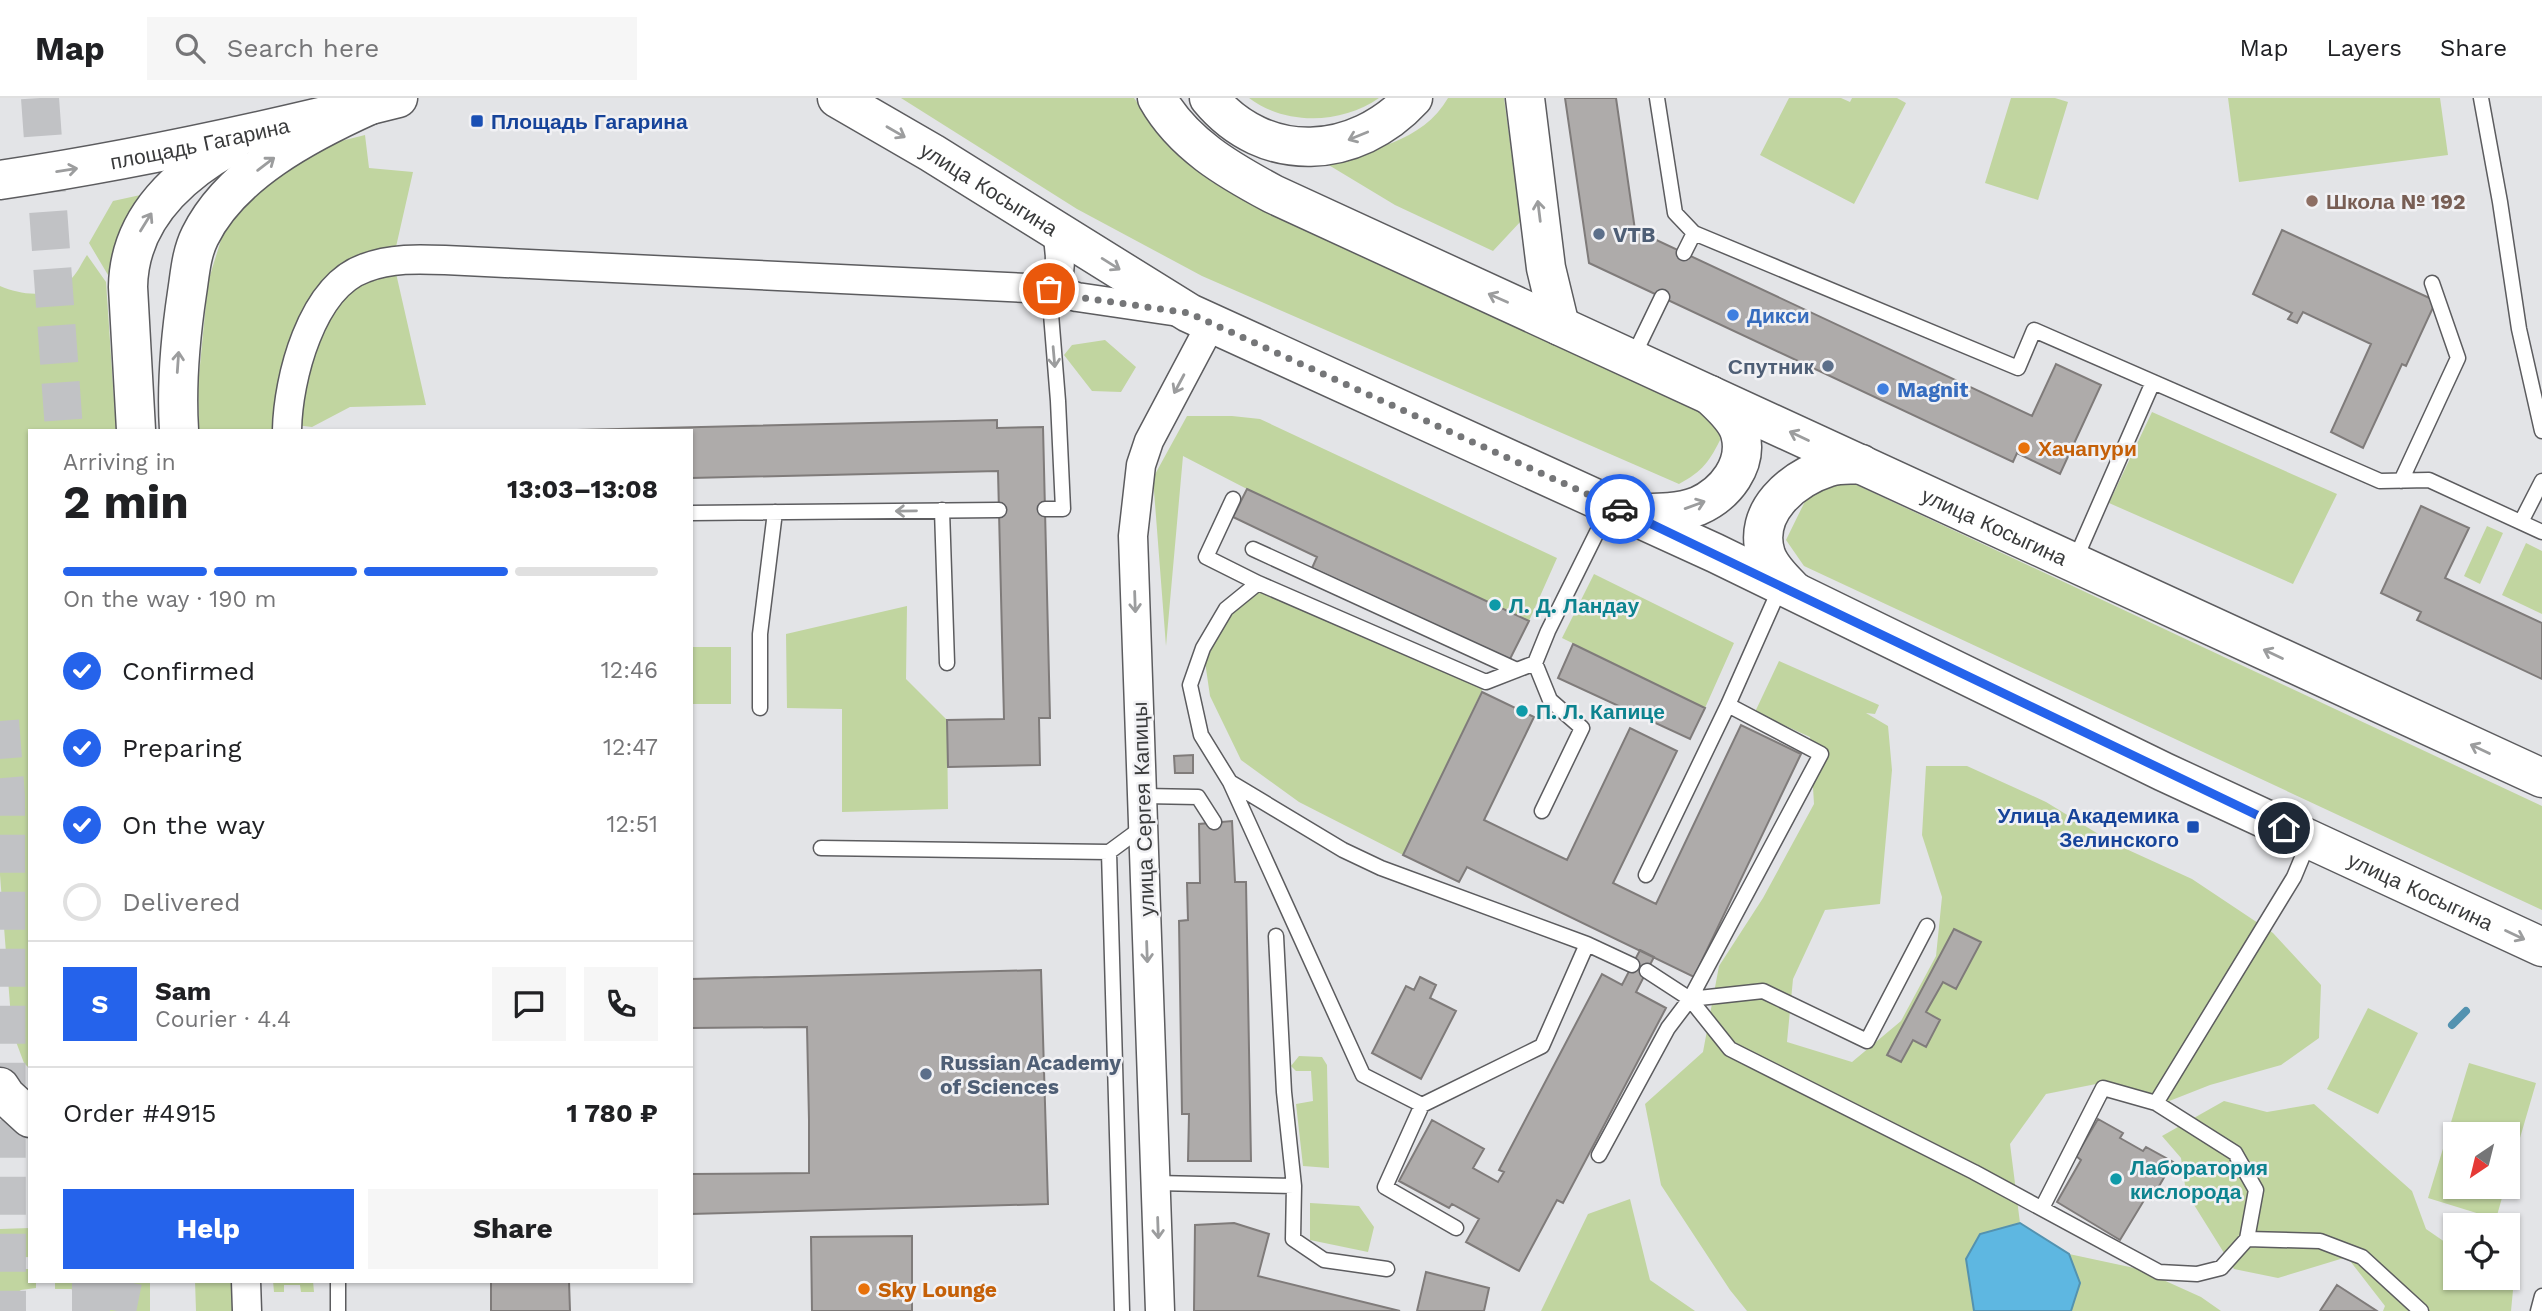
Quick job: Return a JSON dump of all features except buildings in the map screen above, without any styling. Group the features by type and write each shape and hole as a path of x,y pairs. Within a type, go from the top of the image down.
{"main road":[{"name":"улица Косыгина","path":"837,98 1200,318 1619,509 2164,772 2542,947"},
{"path":"1157,98 1178,127 1217,162 1273,194 1350,229"},
{"path":"1192,98 1207,125 1241,161 1272,184 1350,229"},
{"path":"1209,98 1252,133 1276,144 1302,148 1331,146 1357,137 1382,125 1413,98"},
{"path":"1525,98 1546,268 1560,326"},
{"path":"179,429 176,386 180,337 192,259 200,237 215,213 259,168 292,145 328,124 384,102"},
{"name":"площадь Гагарина","path":"0,180 105,164 384,102"},
{"path":"136,429 128,266 142,227 159,203 200,163 236,143 283,126"},
{"name":"улица Косыгина","path":"1350,229 2542,778"},
{"path":"1619,509 1670,513 1696,506 1719,495 1734,476 1741,453 1740,433 1729,413 1708,393"},
{"path":"1789,590 1766,555 1764,530 1771,509 1784,491 1801,480 1830,467 1861,464"},
{"path":"0,1087 28,1116"}],"street":[{"path":"1049,289 1057,285 1060,268 1061,253 1056,231"},
{"path":"290,428 293,376 308,336 333,289 364,268 393,260 445,260 1049,289 1077,297 1200,318"},
{"name":"улица Сергея Капицы","path":"1160,1311 1132,536 1141,466 1200,318"},
{"path":"246,1283 247,1311"}],"lane":[{"path":"1657,98 1675,213 1694,233 2018,368 2035,330 2379,481 2429,481 2542,532"},
{"path":"2481,98 2519,329 2542,431"},
{"path":"1684,253 1694,233"},
{"path":"2401,481 2458,358 2432,284"},
{"path":"1045,509 1063,509 1049,289"},
{"path":"1632,359 1662,297"},
{"path":"2074,562 2152,382"},
{"path":"2521,523 2542,481"},
{"path":"1233,499 1206,557 1258,583 1486,682 1535,663"},
{"path":"1542,811 1583,728 1550,700 1535,663 1548,631 1619,509"},
{"path":"942,510 947,663"},
{"path":"693,513 999,510"},
{"path":"760,708 760,634 775,512"},
{"path":"1253,549 1517,670"},
{"path":"1258,583 1226,609 1203,648 1190,685 1201,735 1230,782 1363,1075 1422,1105"},
{"path":"1646,875 1728,705 1789,590"},
{"path":"1599,1155 1668,1028 1690,999 1821,754 1728,705"},
{"path":"1230,782 1343,850 1381,868 1587,944 1632,965"},
{"path":"1143,796 1198,797 1214,822"},
{"path":"821,848 1109,852 1143,827"},
{"path":"2156,1103 2294,877 2309,839"},
{"path":"1109,852 1122,1311"},
{"path":"1690,999 1763,991 1867,1041 1927,926"},
{"path":"1276,936 1284,1092 1294,1186 1293,1240 1324,1260 1387,1269"},
{"path":"1456,1228 1385,1186 1422,1105 1542,1046 1587,944"},
{"path":"1647,971 1690,999 1730,1049 2042,1208 2159,1272 2197,1274 2221,1268 2247,1239 2256,1190 2235,1153 2156,1103 2103,1088 2042,1208"},
{"path":"1156,1183 1294,1186"},
{"path":"2247,1239 2320,1241 2362,1257 2421,1311"},
{"path":"338,1283 338,1311"},
{"path":"2538,1311 2542,1297"}],"green space":[{"path":"901,98 1134,98 1168,146 1212,182 1716,415 1722,436 1705,464 1679,484 1202,276 1077,209"},
{"path":"1249,98 1379,98 1348,113 1314,118 1280,113"},
{"path":"1448,98 1504,98 1521,221 1493,251 1395,205 1322,161 1375,149 1409,135 1437,113"},
{"path":"1789,98 1841,98 1850,102 1852,98 1897,98 1906,103 1854,204 1760,155"},
{"path":"2011,98 2055,98 2068,102 2038,200 1985,183"},
{"path":"2228,98 2440,98 2448,155 2239,182"},
{"path":"365,135 369,168 413,172 393,260 426,405 350,407 312,427 287,424 287,429 199,429 198,386 208,282 224,230 266,185 317,147"},
{"path":"145,194 108,275 89,243 113,201"},
{"path":"87,255 106,282 116,429 28,429 28,1067 12,1031 0,875 0,286 38,294 56,290 76,273"},
{"path":"1105,340 1136,367 1121,392 1092,391 1064,355 1072,345"},
{"path":"2152,412 2337,494 2293,584 2109,503"},
{"path":"1187,416 1260,419 1557,558 1529,621 1247,489 1183,456 1166,646 1153,478"},
{"path":"1844,479 2542,806 2542,910 1804,566 1786,540 1812,487"},
{"path":"2487,526 2503,533 2480,584 2464,576"},
{"path":"2526,543 2542,551 2542,614 2502,595"},
{"path":"1594,574 1734,643 1705,708 1562,638"},
{"path":"1258,583 1486,682 1403,855 1299,802 1241,760 1210,696 1203,648 1226,609"},
{"path":"907,606 906,679 947,720 948,809 842,812 842,709 787,708 786,634"},
{"path":"693,647 731,647 731,704 693,704"},
{"path":"1779,661 1879,705 1875,714 1866,713 1888,726 1892,770 1880,904 1825,910 1793,979 1787,1042 1852,1062 1901,1021 1936,956 1942,897 1922,835 1926,766 1967,766 2046,802 2113,843 2192,879 2273,933 2321,985 2319,1038 2281,1065 2210,1085 2149,1109 2096,1084 2046,1094 2010,1144 2020,1223 1980,1234 1966,1259 1974,1311 1747,1311 1730,1290 1661,1185 1645,1104 1703,1052 1719,966 1763,898 1814,804 1810,737 1755,712"},
{"path":"2368,1008 2418,1033 2378,1114 2327,1089"},
{"path":"1299,1056 1322,1057 1327,1065 1329,1168 1303,1166 1296,1104 1313,1101 1311,1071 1296,1071 1291,1066"},
{"path":"2469,1063 2536,1083 2520,1138 2520,1122 2451,1122"},
{"path":"2224,1101 2267,1112 2314,1104 2412,1191 2426,1229 2443,1241 2443,1290 2513,1290 2511,1311 2383,1311 2385,1306 2347,1257 2278,1278 2234,1269 2186,1192 2181,1158 2162,1136"},
{"path":"2443,1149 2443,1199 2502,1199 2498,1213 2477,1213 2428,1198"},
{"path":"1630,1199 1650,1280 1695,1311 1541,1311 1588,1214"},
{"path":"1310,1203 1359,1206 1374,1227 1368,1252 1310,1240"},
{"path":"28,1228 28,1257 0,1258 0,1229"},
{"path":"2069,1254 2139,1269 2201,1297 2221,1311 2071,1311 2080,1283"},
{"path":"0,1269 28,1269 28,1283 36,1283 36,1288 21,1290 4,1302 0,1299"},
{"path":"55,1283 104,1283 89,1299 71,1289 55,1289"},
{"path":"121,1283 150,1283 150,1311 101,1311 98,1307"},
{"path":"195,1283 236,1283 237,1311 196,1311"},
{"path":"273,1283 313,1283 314,1292 301,1292 300,1285 284,1285 284,1292 274,1292"}],"water":[{"path":"2020,1223 2069,1254 2080,1283 2071,1311 1974,1311 1966,1259 1980,1234"}],"waterway":[{"path":"2452,1025 2466,1011"}],"tunnel":[{"path":"40,98 64,429"},
{"path":"0,721 6,796 7,1311"},
{"path":"91,1283 91,1311"},
{"path":"117,1311 123,1283"}],"way so far":[{"path":"1049,289 1077,297 1189,313 1620,509"}],"place":[{"name":"Площадь Гагарина","path":"477,121"},
{"name":"Школа № 192","path":"2312,201"},
{"name":"VTB","path":"1599,234"},
{"name":"Дикси","path":"1733,315"},
{"name":"Спутник","path":"1828,366"},
{"name":"Magnit","path":"1883,389"},
{"name":"Хачапури","path":"2024,448"},
{"name":"Л. Д. Ландау","path":"1495,605"},
{"name":"П. Л. Капице","path":"1522,711"},
{"name":"Улица Академика Зелинского","path":"2193,827"},
{"name":"Russian Academy of Sciences","path":"926,1074"},
{"name":"Лаборатория кислорода","path":"2116,1179"},
{"name":"Sky Lounge","path":"864,1289"}],"route":[{"path":"1620,509 2284,828"}]}
